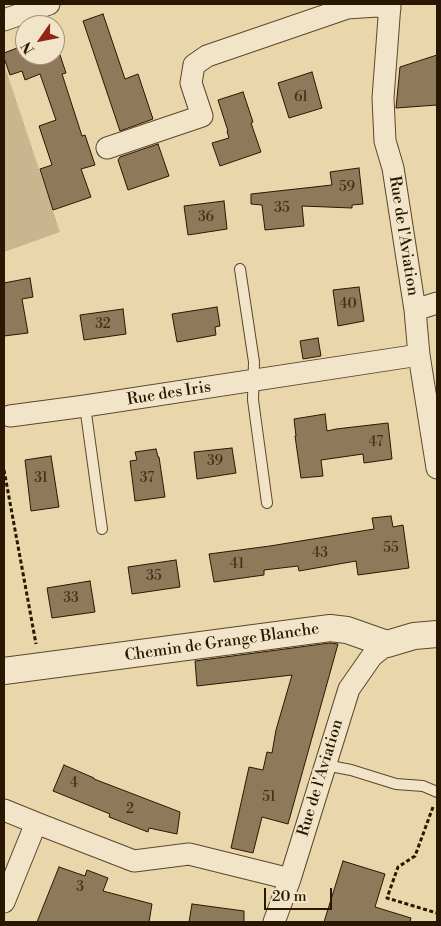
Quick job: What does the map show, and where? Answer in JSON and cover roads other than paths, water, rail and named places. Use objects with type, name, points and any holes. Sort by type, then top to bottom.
[{"type":"street","points":[[4,20],[49,4]]},
{"type":"street","points":[[107,148],[202,116],[192,83],[194,65],[207,56],[348,8],[390,6]]},
{"type":"street","name":"Rue de l'Aviation","points":[[390,6],[383,98],[385,142],[393,168],[437,468]]},
{"type":"street","points":[[415,310],[437,302]]},
{"type":"street","name":"Rue des Iris","points":[[10,416],[419,355]]},
{"type":"street","name":"Chemin de Grange Blanche","points":[[4,671],[330,628],[347,630],[387,644]]},
{"type":"street","points":[[387,644],[414,636],[437,634]]},
{"type":"street","name":"Rue de l'Aviation","points":[[274,922],[290,879],[349,689],[372,656],[387,644]]},
{"type":"street","points":[[4,810],[134,861],[189,854],[290,879]]},
{"type":"street","points":[[4,902],[36,823]]},
{"type":"lane","points":[[240,269],[254,362],[253,400],[267,503]]},
{"type":"lane","points":[[85,406],[102,529]]},
{"type":"lane","points":[[325,765],[351,770],[396,784],[423,786],[437,792]]}]
